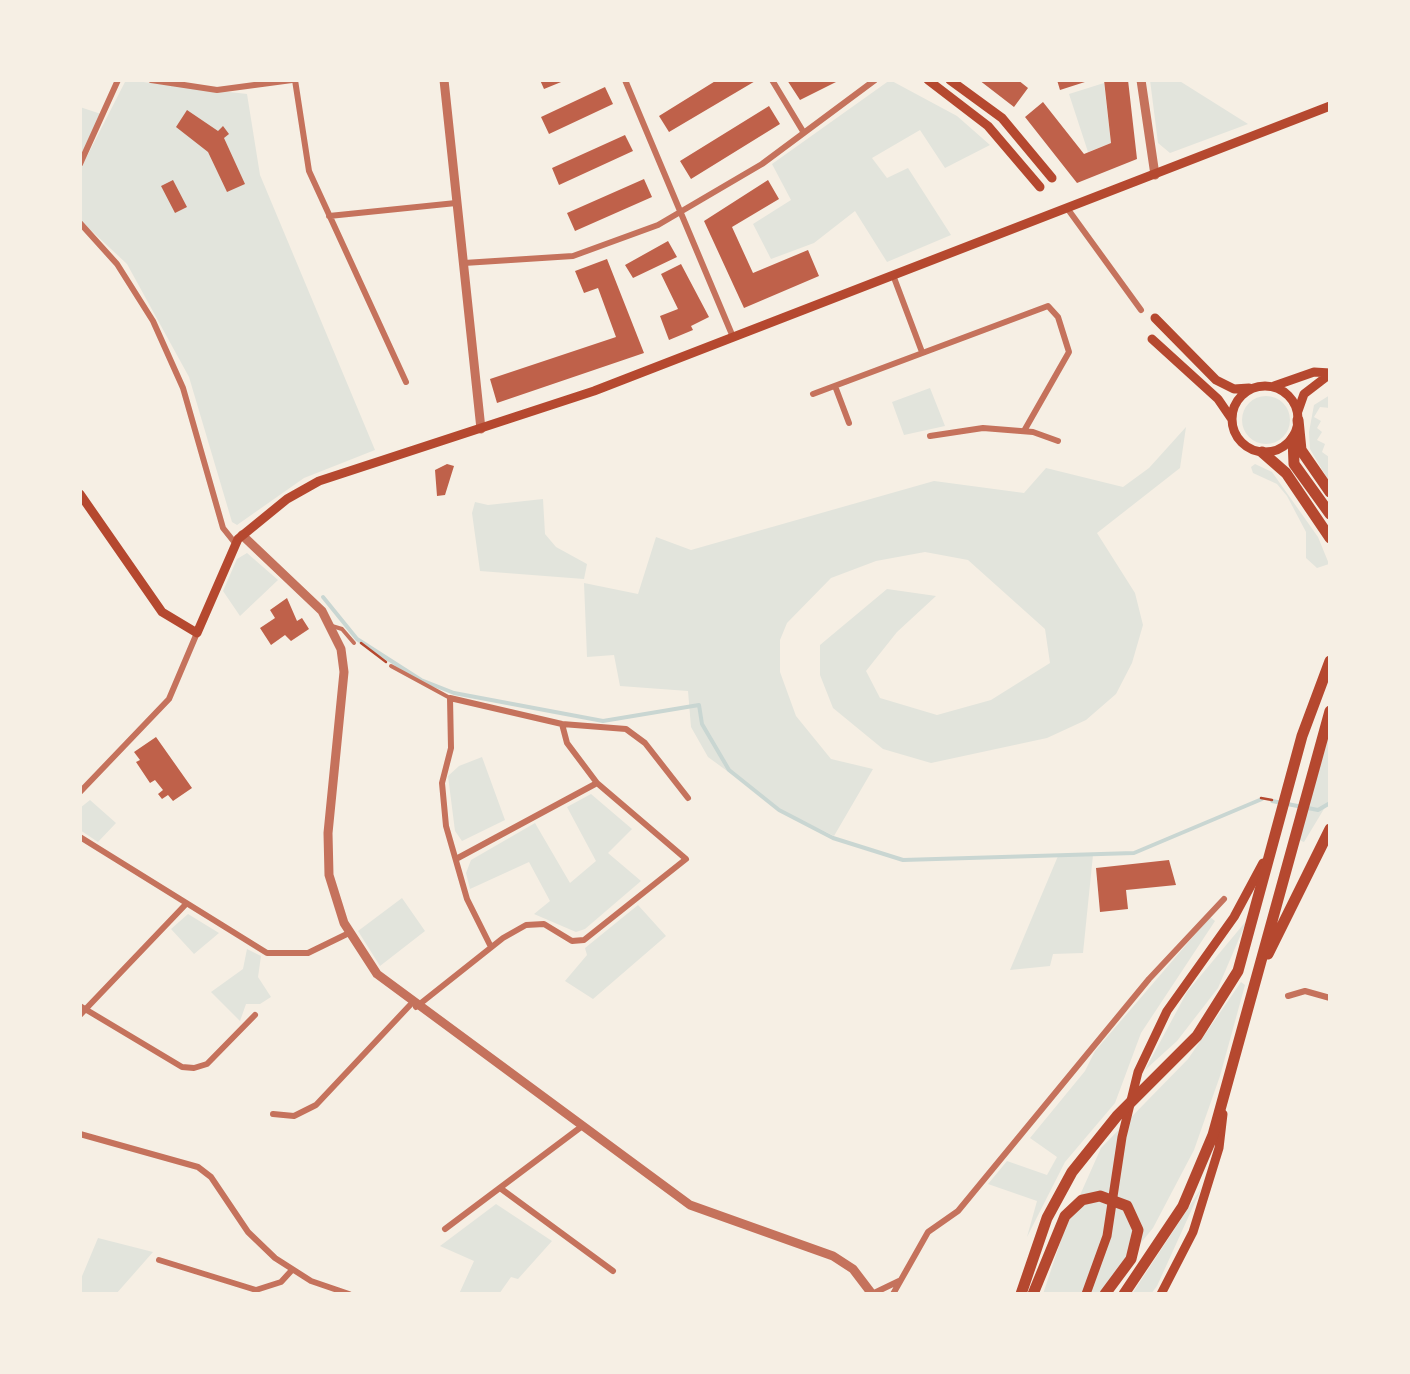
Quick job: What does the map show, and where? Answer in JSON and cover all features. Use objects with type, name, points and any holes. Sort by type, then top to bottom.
[{"type":"highway","points":[[1298,416],[1300,450],[1330,492]]},
{"type":"highway","points":[[1292,438],[1294,464],[1330,514]]},
{"type":"highway","points":[[1262,452],[1286,473],[1330,538]]},
{"type":"highway","points":[[1021,1294],[1047,1218],[1072,1172],[1117,1116],[1197,1036],[1238,971],[1302,736],[1329,661]]},
{"type":"highway","points":[[1124,1294],[1157,1248],[1189,1192],[1225,1097],[1330,711]]},
{"type":"highway","points":[[1256,981],[1330,830]]},
{"type":"highway","points":[[1033,1294],[1058,1225],[1077,1204],[1108,1196],[1132,1212],[1138,1230],[1136,1249],[1106,1294]]},
{"type":"main road","points":[[928,80],[988,126],[1040,186]]},
{"type":"main road","points":[[950,80],[1002,118],[1052,178]]},
{"type":"main road","points":[[80,494],[162,612],[197,634],[238,539],[287,498],[319,480],[480,430],[733,337],[1330,106]]},
{"type":"main road","points":[[1155,318],[1216,380],[1234,388],[1274,386],[1314,372],[1330,374]]},
{"type":"main road","points":[[1152,339],[1218,398],[1241,442],[1262,452],[1282,447],[1292,438],[1304,394],[1330,374]]},
{"type":"main road","points":[[1274,386],[1287,394],[1298,416]]},
{"type":"main road","points":[[1232,420],[1237,401],[1252,388]]},
{"type":"main road","points":[[1086,1294],[1107,1236],[1122,1137],[1138,1072],[1167,1012],[1248,894],[1276,834]]},
{"type":"main road","points":[[1160,1294],[1193,1232],[1219,1148],[1225,1097]]},
{"type":"street","points":[[80,164],[118,80]]},
{"type":"street","points":[[151,80],[218,90],[294,80],[302,149],[406,382]]},
{"type":"street","points":[[444,80],[480,430]]},
{"type":"street","points":[[625,80],[733,337]]},
{"type":"street","points":[[772,80],[804,133]]},
{"type":"street","points":[[462,263],[573,256],[681,214],[762,164],[876,80]]},
{"type":"street","points":[[1141,80],[1155,175]]},
{"type":"street","points":[[329,216],[456,203]]},
{"type":"street","points":[[1066,208],[1141,310]]},
{"type":"street","points":[[80,223],[118,264],[153,321],[184,388],[223,528],[313,601],[332,626],[344,672],[328,862],[333,894],[349,933],[377,974],[581,1127],[703,1212],[833,1256],[853,1269],[872,1294],[900,1281]]},
{"type":"street","points":[[893,276],[922,352]]},
{"type":"street","points":[[814,394],[1038,307],[1052,309],[1069,352],[1024,431]]},
{"type":"street","points":[[835,386],[849,423]]},
{"type":"street","points":[[930,436],[983,428],[1024,431],[1058,440]]},
{"type":"street","points":[[80,792],[169,698],[197,634]]},
{"type":"street","points":[[491,947],[470,908],[446,826],[442,784],[451,748],[450,698],[562,724],[626,729],[636,735],[688,798]]},
{"type":"street","points":[[274,1114],[294,1116],[316,1105],[414,1005],[520,928],[538,923],[572,941],[584,940],[686,859],[597,783],[567,743],[562,724]]},
{"type":"street","points":[[456,859],[597,783]]},
{"type":"street","points":[[80,837],[267,953],[308,953],[349,933]]},
{"type":"street","points":[[894,1294],[932,1227],[958,1211],[1150,980],[1224,899]]},
{"type":"street","points":[[186,904],[82,1010],[182,1067],[194,1068],[207,1064],[255,1015]]},
{"type":"street","points":[[1288,996],[1306,991],[1330,998]]},
{"type":"street","points":[[445,1229],[581,1127]]},
{"type":"street","points":[[80,1134],[198,1167],[248,1232],[292,1270],[349,1294]]},
{"type":"street","points":[[500,1188],[613,1272]]},
{"type":"street","points":[[160,1260],[256,1290],[281,1282],[292,1270]]},
{"type":"lane","points":[[332,626],[342,629],[354,644]]},
{"type":"lane","points":[[391,666],[450,698]]},
{"type":"path","points":[[354,644],[359,642],[391,666]]},
{"type":"shaded area","points":[[126,80],[247,94],[260,175],[375,450],[304,478],[237,525],[232,522],[189,377],[127,264],[80,220],[80,170]]},
{"type":"shaded area","points":[[890,80],[957,116],[990,145],[945,168],[920,130],[872,158],[887,178],[908,168],[951,235],[887,262],[855,211],[814,243],[771,259],[753,224],[791,200],[772,164]]},
{"type":"shaded area","points":[[1150,80],[1178,80],[1248,124],[1170,153],[1158,143]]},
{"type":"shaded area","points":[[1104,83],[1111,143],[1088,152],[1069,94]]},
{"type":"shaded area","points":[[80,107],[101,114],[80,164]]},
{"type":"shaded area","points":[[930,388],[945,426],[904,435],[892,402]]},
{"type":"shaded area","points":[[1330,395],[1330,408],[1320,407],[1314,417],[1321,421],[1317,428],[1322,432],[1317,440],[1325,444],[1322,452],[1329,457],[1330,483],[1310,449],[1309,432],[1314,405]]},
{"type":"shaded area","points":[[1266,396],[1283,403],[1290,420],[1283,437],[1266,444],[1249,437],[1242,420],[1249,403]]},
{"type":"shaded area","points":[[1186,427],[1180,468],[1097,533],[1135,593],[1143,625],[1132,663],[1116,694],[1086,720],[1047,738],[931,763],[883,749],[833,708],[820,675],[820,645],[887,589],[936,596],[897,632],[866,671],[880,698],[937,715],[991,700],[1050,663],[1045,629],[968,560],[925,552],[876,561],[831,578],[787,623],[780,640],[780,672],[796,716],[831,759],[873,769],[834,836],[779,809],[708,757],[691,727],[688,691],[620,686],[614,655],[587,657],[584,583],[638,594],[656,537],[691,550],[934,481],[1024,493],[1046,468],[1123,487],[1149,468]]},
{"type":"shaded area","points":[[1255,464],[1272,472],[1318,537],[1329,564],[1317,568],[1306,558],[1306,532],[1287,496],[1277,484],[1253,473],[1251,467]]},
{"type":"shaded area","points":[[543,499],[545,534],[556,547],[587,564],[584,579],[480,571],[472,513],[475,502],[488,505]]},
{"type":"shaded area","points":[[247,553],[278,580],[240,616],[223,591],[237,559]]},
{"type":"shaded area","points":[[1330,731],[1330,799],[1304,842],[1299,840]]},
{"type":"shaded area","points":[[482,757],[505,820],[462,841],[455,831],[448,776],[459,766]]},
{"type":"shaded area","points":[[591,794],[632,829],[608,853],[641,881],[585,929],[576,932],[534,914],[550,901],[529,862],[470,889],[466,873],[471,860],[535,823],[570,883],[596,861],[567,807]]},
{"type":"shaded area","points":[[90,800],[116,823],[98,842],[80,830],[80,808]]},
{"type":"shaded area","points":[[1093,855],[1083,953],[1053,954],[1050,966],[1010,970],[1058,856]]},
{"type":"shaded area","points":[[402,898],[425,931],[380,966],[358,931]]},
{"type":"shaded area","points":[[638,905],[666,936],[593,999],[565,981],[587,955],[585,948]]},
{"type":"shaded area","points":[[188,914],[219,933],[194,954],[171,929]]},
{"type":"shaded area","points":[[1210,917],[1215,921],[1141,1033],[1115,1103],[1065,1162],[1027,1237],[1037,1201],[988,1184],[1007,1161],[1047,1175],[1057,1157],[1030,1138],[1085,1071],[1095,1051]]},
{"type":"shaded area","points":[[1247,920],[1218,988],[1177,1041],[1145,1070],[1187,992]]},
{"type":"shaded area","points":[[247,949],[261,956],[258,977],[271,997],[260,1004],[246,1004],[240,1021],[211,992],[243,969]]},
{"type":"shaded area","points":[[1241,982],[1245,985],[1220,1076],[1194,1150],[1153,1228],[1099,1294],[1043,1294],[1064,1231],[1101,1148],[1188,1059]]},
{"type":"shaded area","points":[[1202,1187],[1157,1286],[1151,1294],[1132,1294]]},
{"type":"shaded area","points":[[496,1204],[552,1241],[518,1279],[511,1277],[499,1294],[459,1294],[474,1261],[440,1246]]},
{"type":"shaded area","points":[[98,1238],[153,1252],[116,1294],[80,1294],[80,1281]]},
{"type":"building","points":[[540,80],[566,80],[544,89]]},
{"type":"building","points":[[717,80],[757,80],[669,132],[659,116]]},
{"type":"building","points":[[787,80],[840,80],[800,100]]},
{"type":"building","points":[[979,80],[1018,80],[1028,88],[1014,107]]},
{"type":"building","points":[[1057,80],[1088,80],[1088,81],[1060,90]]},
{"type":"building","points":[[1104,80],[1128,80],[1137,159],[1077,183],[1025,117],[1043,102],[1084,154],[1111,143]]},
{"type":"building","points":[[605,87],[613,104],[549,134],[541,117]]},
{"type":"building","points":[[769,106],[780,124],[691,179],[680,161]]},
{"type":"building","points":[[187,110],[218,131],[223,126],[229,134],[224,138],[245,184],[227,192],[208,152],[176,127]]},
{"type":"building","points":[[625,135],[633,151],[559,185],[552,168]]},
{"type":"building","points":[[644,179],[652,197],[575,231],[567,213]]},
{"type":"building","points":[[173,180],[187,207],[175,213],[161,186]]},
{"type":"building","points":[[768,180],[779,199],[732,227],[753,273],[808,250],[819,276],[744,308],[704,221]]},
{"type":"building","points":[[668,241],[677,257],[633,278],[625,265]]},
{"type":"building","points":[[607,259],[644,353],[497,403],[490,379],[616,337],[598,288],[584,293],[575,271]]},
{"type":"building","points":[[681,264],[709,317],[691,326],[693,330],[669,340],[660,316],[678,309],[661,274]]},
{"type":"building","points":[[447,464],[454,466],[445,495],[437,496],[435,470]]},
{"type":"building","points":[[287,598],[297,621],[302,618],[309,629],[291,641],[285,635],[271,645],[260,628],[275,618],[270,610]]},
{"type":"building","points":[[156,737],[192,788],[173,801],[168,795],[162,799],[158,794],[163,790],[155,780],[150,783],[136,762],[140,760],[134,752]]},
{"type":"building","points":[[1169,860],[1176,885],[1126,890],[1128,909],[1100,912],[1096,868]]},
{"type":"waterway","points":[[323,597],[357,639],[421,680],[454,693],[603,721],[699,705],[702,724],[729,770],[779,810],[833,838],[903,860],[1134,853],[1262,799]]},
{"type":"waterway","points":[[1272,801],[1318,810],[1330,803]]}]
